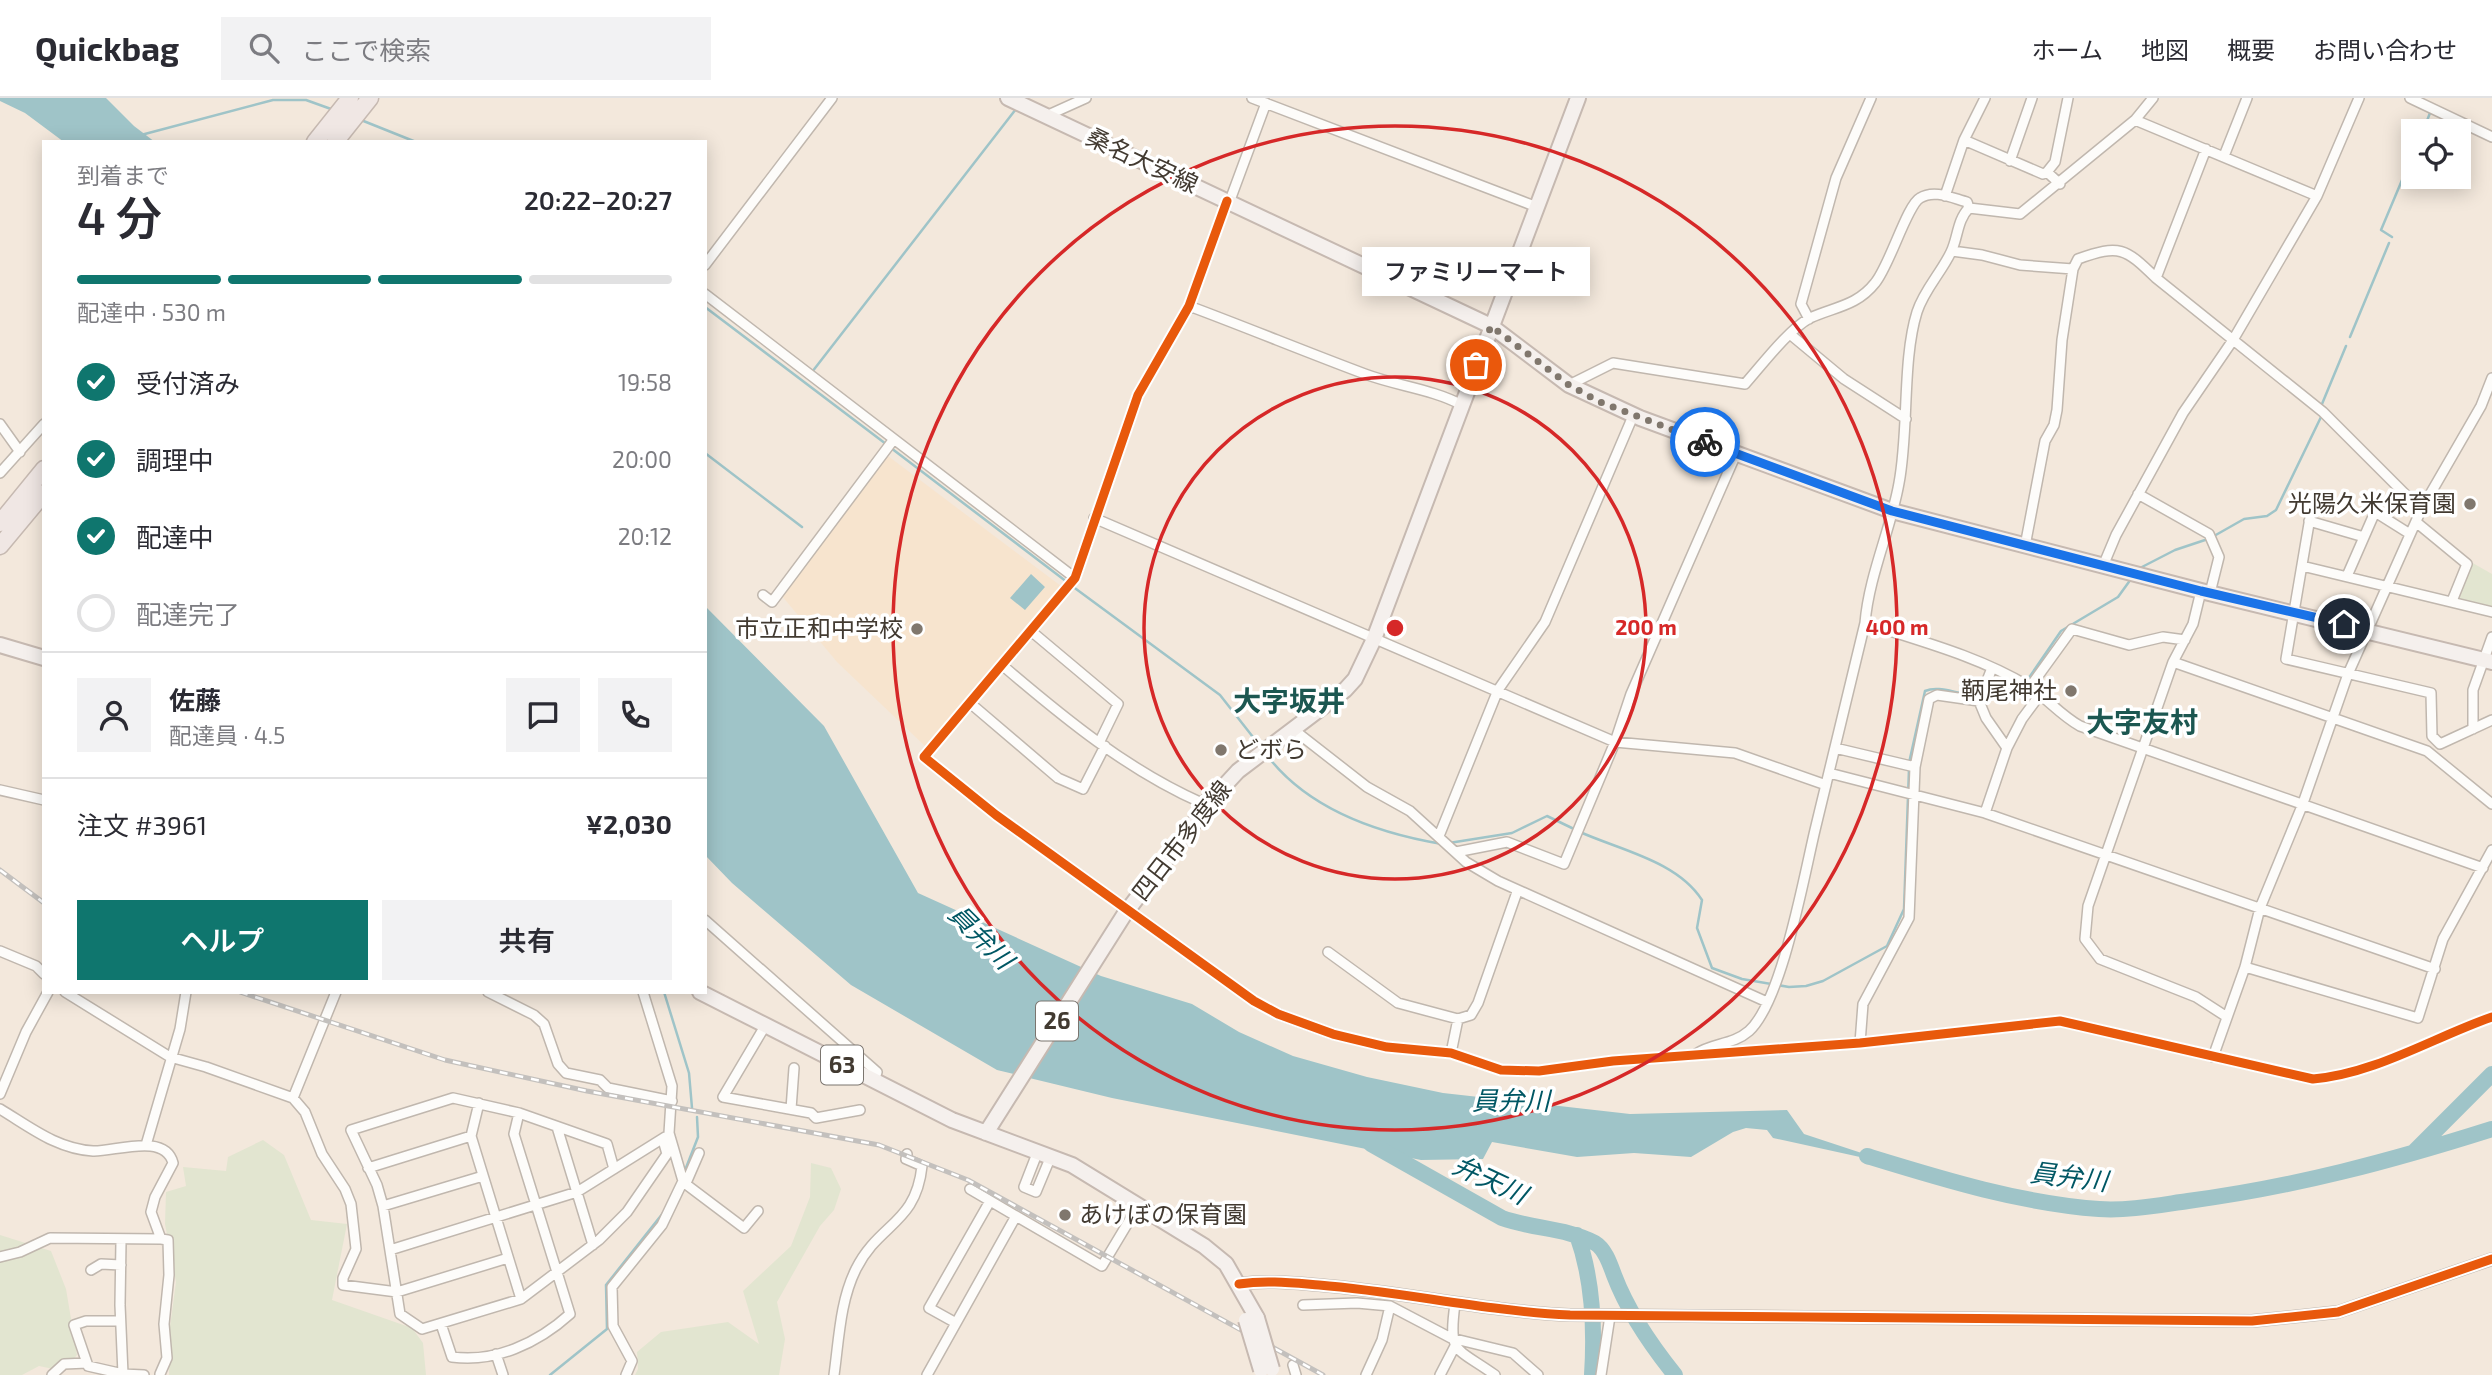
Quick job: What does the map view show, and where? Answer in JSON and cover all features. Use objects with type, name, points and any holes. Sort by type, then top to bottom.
[{"type":"highway","points":[[317,140],[350,98]]},
{"type":"highway","points":[[337,140],[370,98]]},
{"type":"highway","points":[[0,546],[10,518],[42,472]]},
{"type":"highway","points":[[10,518],[42,494]]},
{"type":"main road","name":"四日市多度線","points":[[988,1130],[1127,912],[1213,798],[1238,771],[1294,730],[1355,679],[1374,639],[1577,98]]},
{"type":"main road","name":"桑名大安線","points":[[1016,102],[1491,326],[1569,385],[1633,416],[1892,511],[2206,592],[2369,629],[2488,660]]},
{"type":"main road","points":[[0,645],[42,657]]},
{"type":"main road","name":"63","points":[[704,994],[874,1081],[988,1130]]},
{"type":"main road","points":[[988,1130],[1072,1165],[1204,1246],[1226,1264],[1239,1284],[1268,1372]]},
{"type":"street","points":[[1046,116],[1086,98]]},
{"type":"street","points":[[1252,98],[1537,207]]},
{"type":"street","points":[[1809,319],[1801,304],[1836,178],[1871,98]]},
{"type":"street","points":[[1945,196],[1964,140],[1985,98]]},
{"type":"street","points":[[2010,161],[2032,98]]},
{"type":"street","points":[[1964,140],[2043,174],[2048,172],[2055,162],[2068,98]]},
{"type":"street","points":[[1969,208],[2020,214],[2060,184],[2085,159],[2136,121],[2153,98]]},
{"type":"street","points":[[2224,156],[2247,98]]},
{"type":"street","points":[[2104,566],[2116,535],[2183,413],[2234,340],[2317,196],[2360,98]]},
{"type":"street","points":[[2410,98],[2492,137]]},
{"type":"street","points":[[707,262],[826,100]]},
{"type":"street","points":[[1266,103],[1189,306],[1143,383],[1072,582],[924,757],[996,815],[1127,912],[1278,1014],[1333,1034],[1368,1043],[1451,1053],[1501,1070],[1522,1071],[1860,1044],[2060,1021],[2213,1057],[2258,1064],[2295,1076],[2332,1077],[2492,1017]]},
{"type":"street","points":[[2136,121],[2317,196]]},
{"type":"street","points":[[2156,278],[2206,149]]},
{"type":"street","points":[[2048,172],[2060,184]]},
{"type":"street","points":[[1569,385],[1613,363],[1745,384],[1809,319],[1838,310],[1864,295],[1881,274],[1915,201],[1926,195],[1945,196],[1967,202],[1969,208]]},
{"type":"street","points":[[1691,1057],[1736,1040],[1749,1030],[1767,1002],[1774,985],[1829,773],[1865,623],[1867,603],[1889,533],[1900,477],[1914,323],[1931,282],[1952,251],[1964,213],[1969,208]]},
{"type":"street","points":[[2025,546],[2045,441],[2054,425],[2057,410],[2062,340],[2073,269],[2078,259],[2113,248],[2134,256],[2156,278],[2323,412],[2421,510]]},
{"type":"street","points":[[1952,251],[1982,255],[2020,265],[2073,269]]},
{"type":"street","points":[[707,296],[815,377],[891,444],[1072,582]]},
{"type":"street","points":[[1189,306],[1364,374],[1409,389],[1444,395],[1462,405]]},
{"type":"street","points":[[1791,335],[1844,379],[1906,419]]},
{"type":"street","points":[[2213,1057],[2245,967],[2260,908],[2302,806],[2348,674],[2421,510],[2481,406],[2492,378]]},
{"type":"street","points":[[1441,838],[1498,690],[1545,622],[1633,416]]},
{"type":"street","points":[[0,424],[20,452]]},
{"type":"street","points":[[0,473],[42,426]]},
{"type":"street","points":[[763,595],[772,602],[891,444]]},
{"type":"street","points":[[1454,850],[1507,842],[1564,864],[1615,742],[1631,694],[1737,454]]},
{"type":"street","points":[[2138,494],[2212,538],[2219,557],[2193,624],[2173,662],[2084,922],[2085,939],[2093,953],[2108,964],[2196,997],[2227,1017]]},
{"type":"street","points":[[2313,500],[2286,659],[2431,693],[2432,736],[2440,744],[2492,720]]},
{"type":"street","points":[[2347,576],[2375,512],[2410,534]]},
{"type":"street","points":[[1094,518],[1615,742],[1735,753],[1826,785]]},
{"type":"street","points":[[2309,521],[2364,537]]},
{"type":"street","points":[[2416,522],[2467,564],[2452,601]]},
{"type":"street","points":[[2302,566],[2492,611]]},
{"type":"street","points":[[1865,623],[1992,668],[2025,685],[2080,726],[2483,868]]},
{"type":"street","points":[[2025,685],[2071,629],[2122,644],[2163,638],[2185,640]]},
{"type":"street","points":[[970,703],[1058,778],[1083,789],[1118,704],[1031,631]]},
{"type":"street","points":[[2473,729],[2473,690],[2488,660],[2492,637]]},
{"type":"street","points":[[2173,662],[2427,751],[2492,804]]},
{"type":"street","points":[[1002,665],[1065,718],[1174,791],[1202,803],[1207,796],[1213,798]]},
{"type":"street","points":[[1992,668],[1980,696],[1986,718],[2007,748]]},
{"type":"street","points":[[1860,1044],[1863,1004],[1909,918],[1910,766],[1929,699],[1937,695],[1980,696]]},
{"type":"street","points":[[1985,813],[2007,748],[2039,696]]},
{"type":"street","points":[[1294,730],[1328,759],[1410,811],[1454,850],[1517,892],[1767,1002]]},
{"type":"street","points":[[1835,748],[1910,766]]},
{"type":"street","points":[[1829,773],[1985,813],[2435,968]]},
{"type":"street","points":[[0,789],[42,800]]},
{"type":"street","points":[[2245,967],[2418,1018],[2443,939],[2492,850]]},
{"type":"street","points":[[1328,952],[1398,1003],[1458,1019],[1471,1015],[1478,1003],[1517,892]]},
{"type":"street","points":[[707,921],[877,1072],[874,1081]]},
{"type":"street","points":[[0,951],[36,966],[42,972]]},
{"type":"street","points":[[0,1094],[26,1032],[47,994]]},
{"type":"street","points":[[68,994],[170,1058],[206,1067],[293,1098],[305,1112],[322,1154],[345,1189],[351,1204],[356,1249],[342,1283],[346,1287],[397,1292],[508,1258]]},
{"type":"street","points":[[146,1145],[182,1021],[186,994]]},
{"type":"street","points":[[293,1098],[336,994]]},
{"type":"street","points":[[492,994],[534,1015],[544,1024],[558,1064],[566,1073],[600,1080],[608,1088],[672,1101]]},
{"type":"street","points":[[614,1169],[607,1144],[519,1113],[453,1098],[351,1130],[383,1206],[400,1314],[422,1329],[521,1299],[593,1245],[627,1212],[667,1154],[666,1136],[672,1101],[669,1073],[644,994]]},
{"type":"street","points":[[1451,1053],[1458,1019]]},
{"type":"street","points":[[765,1026],[723,1097],[811,1113],[816,1118],[860,1110]]},
{"type":"street","points":[[790,1109],[794,1068]]},
{"type":"street","points":[[478,1103],[471,1136],[521,1299]]},
{"type":"street","points":[[0,1109],[63,1146],[96,1151],[146,1145],[167,1154],[173,1163],[155,1197],[151,1212],[161,1239]]},
{"type":"street","points":[[442,1324],[452,1357],[476,1360],[533,1342],[570,1314],[514,1134],[519,1113]]},
{"type":"street","points":[[557,1127],[593,1245]]},
{"type":"street","points":[[368,1168],[471,1136]]},
{"type":"street","points":[[390,1250],[577,1192],[666,1136]]},
{"type":"street","points":[[666,1136],[683,1180],[744,1228],[758,1211]]},
{"type":"street","points":[[626,1375],[632,1361],[613,1326],[612,1287],[662,1224],[699,1153]]},
{"type":"street","points":[[834,1375],[847,1288],[875,1242],[913,1204],[920,1190],[922,1166],[906,1159],[907,1154]]},
{"type":"street","points":[[383,1206],[483,1176]]},
{"type":"street","points":[[970,1189],[1102,1266],[1138,1206]]},
{"type":"street","points":[[956,1323],[929,1308],[990,1201]]},
{"type":"street","points":[[927,1375],[1016,1216]]},
{"type":"street","points":[[0,1257],[20,1252],[50,1238],[168,1240],[169,1275],[164,1324],[167,1358],[160,1375]]},
{"type":"street","points":[[121,1241],[120,1321],[123,1374]]},
{"type":"street","points":[[1239,1284],[1264,1282],[1355,1288],[1455,1304],[1570,1315],[1661,1318],[2239,1321],[2294,1318],[2338,1311],[2492,1259]]},
{"type":"street","points":[[91,1270],[101,1264],[121,1265]]},
{"type":"street","points":[[1303,1305],[1357,1303],[1391,1306],[1453,1342],[1495,1375]]},
{"type":"street","points":[[1440,1375],[1453,1342],[1455,1304]]},
{"type":"street","points":[[1366,1375],[1382,1340],[1391,1306]]},
{"type":"street","points":[[1601,1375],[1610,1316]]},
{"type":"street","points":[[120,1321],[86,1321],[74,1325],[87,1363],[92,1368],[144,1375]]},
{"type":"street","points":[[1453,1342],[1513,1353],[1538,1375]]},
{"type":"street","points":[[496,1354],[503,1375]]},
{"type":"street","points":[[52,1375],[64,1364],[87,1363]]},
{"type":"shaded area","name":"市立正和中学校","points":[[888,456],[1061,586],[926,747],[837,662],[782,596]]},
{"type":"green space","points":[[2471,562],[2492,574],[2492,609],[2455,599]]},
{"type":"green space","points":[[263,1140],[284,1155],[311,1220],[347,1224],[332,1300],[412,1328],[423,1343],[426,1375],[169,1375],[169,1334],[176,1282],[165,1224],[166,1192],[186,1186],[183,1167],[226,1171],[228,1157]]},
{"type":"green space","points":[[811,1163],[831,1168],[841,1189],[834,1210],[820,1226],[777,1302],[785,1339],[779,1375],[635,1375],[638,1369],[637,1352],[661,1332],[728,1322],[759,1344],[743,1291],[791,1246],[810,1197]]},
{"type":"green space","points":[[0,1235],[51,1251],[66,1289],[77,1355],[63,1371],[39,1366],[22,1375],[0,1375]]},
{"type":"water","points":[[0,98],[106,98],[152,140],[61,140],[25,113],[0,101]]},
{"type":"water","points":[[1031,574],[1045,587],[1025,610],[1010,598]]},
{"type":"water","points":[[707,608],[824,726],[918,893],[1101,976],[1192,1004],[1239,1032],[1293,1056],[1367,1077],[1443,1093],[1630,1114],[1787,1110],[1804,1134],[1901,1166],[1773,1138],[1767,1130],[1746,1128],[1733,1132],[1691,1157],[1634,1153],[1577,1157],[1492,1142],[1483,1159],[1421,1160],[1112,1098],[997,1070],[851,985],[732,883],[707,857]]},
{"type":"waterway","points":[[141,135],[273,100],[306,100],[331,109]]},
{"type":"waterway","points":[[812,372],[1016,109]]},
{"type":"waterway","points":[[2428,119],[2430,113]]},
{"type":"waterway","points":[[361,120],[411,140]]},
{"type":"waterway","points":[[2392,237],[2381,230],[2401,182]]},
{"type":"waterway","points":[[2350,337],[2389,243]]},
{"type":"waterway","points":[[707,309],[886,444]]},
{"type":"waterway","points":[[2322,404],[2346,346]]},
{"type":"waterway","points":[[2214,536],[2244,519],[2267,516],[2276,510],[2321,417]]},
{"type":"waterway","points":[[891,448],[1067,582]]},
{"type":"waterway","points":[[707,455],[802,527]]},
{"type":"waterway","points":[[2140,568],[2175,550],[2208,539]]},
{"type":"waterway","points":[[2026,682],[2061,631],[2118,597],[2131,579]]},
{"type":"waterway","points":[[1072,586],[1220,695],[1260,746]]},
{"type":"waterway","points":[[1986,693],[2020,685]]},
{"type":"waterway","points":[[1909,763],[1925,691],[1938,689],[1979,694]]},
{"type":"waterway","points":[[1266,754],[1302,790],[1345,816],[1393,833],[1442,844]]},
{"type":"waterway","points":[[1580,832],[1647,858],[1678,875],[1691,887],[1702,900],[1697,928],[1712,968],[1742,979],[1789,987],[1806,986],[1823,981],[1887,946],[1904,909],[1909,769]]},
{"type":"waterway","points":[[1449,843],[1512,833],[1547,816],[1574,829]]},
{"type":"waterway","points":[[665,994],[689,1073],[692,1108]]},
{"type":"waterway","points":[[2415,1151],[2492,1074]]},
{"type":"waterway","points":[[684,1173],[698,1137],[697,1117]]},
{"type":"waterway","name":"員弁川","points":[[1867,1156],[2010,1196],[2069,1206],[2121,1209],[2227,1195],[2304,1181],[2417,1152],[2492,1129]]},
{"type":"waterway","name":"弁天川","points":[[1371,1144],[1502,1218],[1573,1234],[1599,1246],[1607,1257],[1633,1315],[1675,1375]]},
{"type":"waterway","points":[[550,1375],[607,1329],[606,1285],[663,1213]]},
{"type":"waterway","points":[[1577,1235],[1587,1269],[1592,1304],[1592,1375]]},
{"type":"railway","points":[[0,870],[42,902]]},
{"type":"railway","points":[[246,994],[445,1060],[587,1091],[879,1145],[968,1180],[1323,1375]]},
{"type":"cycle path","points":[[1227,201],[1189,306],[1138,395],[1075,578],[924,757],[996,815],[1254,1001],[1278,1014],[1333,1034],[1387,1047],[1451,1053],[1501,1070],[1539,1071],[1613,1061],[1860,1043],[2060,1021],[2313,1079],[2359,1070],[2492,1017]]},
{"type":"cycle path","points":[[1239,1284],[1269,1282],[1319,1285],[1507,1310],[1570,1315],[2252,1321],[2338,1312],[2492,1259]]},
{"type":"way so far","points":[[1476,365],[1491,326],[1569,385],[1600,402],[1705,442]]},
{"type":"place","name":"ファミリーマート","points":[[1476,365]]},
{"type":"place","name":"光陽久米保育園","points":[[2470,504]]},
{"type":"place","name":"市立正和中学校","points":[[917,629]]},
{"type":"place","name":"鞆尾神社","points":[[2071,691]]},
{"type":"place","name":"どボら","points":[[1221,750]]},
{"type":"place","name":"あけぼの保育園","points":[[1065,1215]]},
{"type":"district","name":"大字坂井","points":[[1289,701]]},
{"type":"district","name":"大字友村","points":[[2142,722]]},
{"type":"route","points":[[1705,442],[1892,511],[2201,591],[2344,624]]}]
